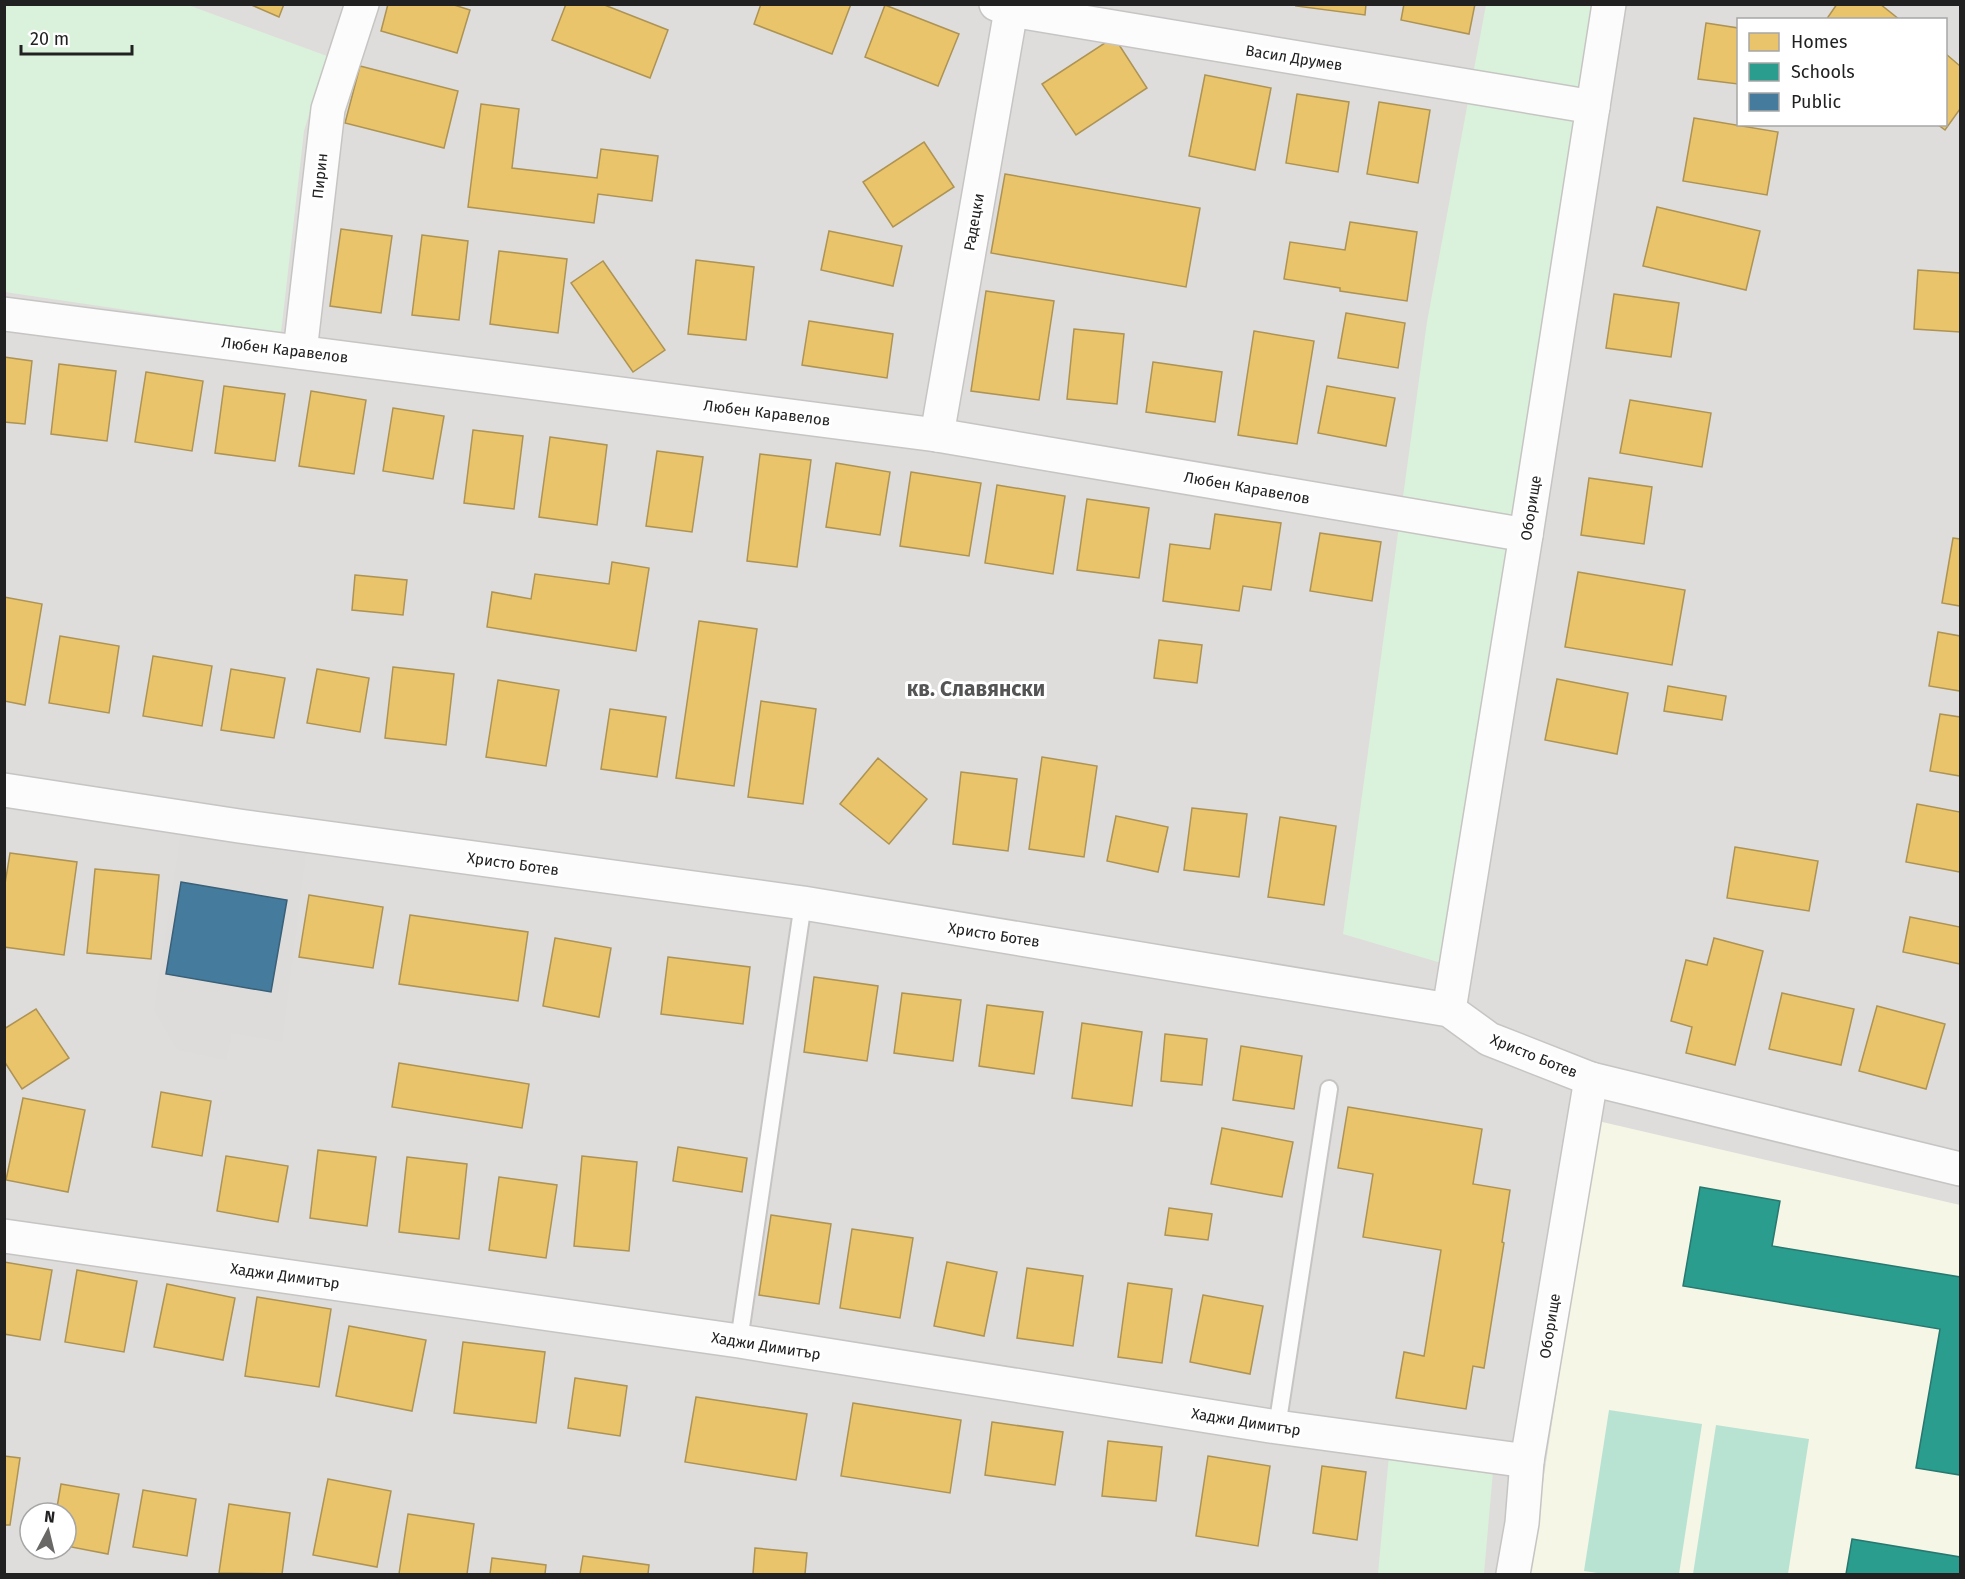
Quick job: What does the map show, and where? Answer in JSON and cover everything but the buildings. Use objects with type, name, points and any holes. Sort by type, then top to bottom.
[{"type":"street","name":"Пирин","points":[[300,352],[328,109],[362,4]]},
{"type":"street","name":"Оборище","points":[[1449,1010],[1609,4]]},
{"type":"street","name":"Васил Друмев","points":[[1004,7],[1593,107]]},
{"type":"street","name":"Радецки","points":[[937,435],[1004,7]]},
{"type":"street","name":"Любен Каравелов","points":[[4,314],[937,435],[1526,536]]},
{"type":"street","name":"Христо Ботев","points":[[4,790],[239,826],[802,903],[1449,1010],[1489,1039],[1591,1079],[1960,1169]]},
{"type":"street","name":"Оборище","points":[[1513,1575],[1527,1461],[1591,1079]]},
{"type":"street","name":"Хаджи Димитър","points":[[4,1236],[740,1341],[1277,1427],[1527,1461]]},
{"type":"lane","points":[[740,1341],[802,903]]},
{"type":"lane","points":[[1277,1427],[1329,1089]]},
{"type":"shaded area","points":[[5,5],[1960,5],[1960,1574],[5,1574]]},
{"type":"shaded area","points":[[181,832],[307,846],[282,1042],[232,1033],[226,1060],[177,1050],[154,1010]]},
{"type":"shaded area","points":[[1598,1121],[1960,1205],[1960,1574],[1529,1574]]},
{"type":"green space","points":[[5,5],[188,5],[327,56],[304,131],[281,333],[5,292]]},
{"type":"green space","points":[[1486,5],[1617,5],[1455,967],[1343,934],[1427,322]]},
{"type":"green space","points":[[1609,1410],[1702,1424],[1679,1574],[1604,1574],[1584,1571]]},
{"type":"green space","points":[[1716,1425],[1809,1439],[1788,1574],[1693,1574]]},
{"type":"green space","points":[[1389,1455],[1493,1471],[1484,1574],[1378,1574]]},
{"type":"district","name":"кв. Славянски","points":[[976,689]]}]
